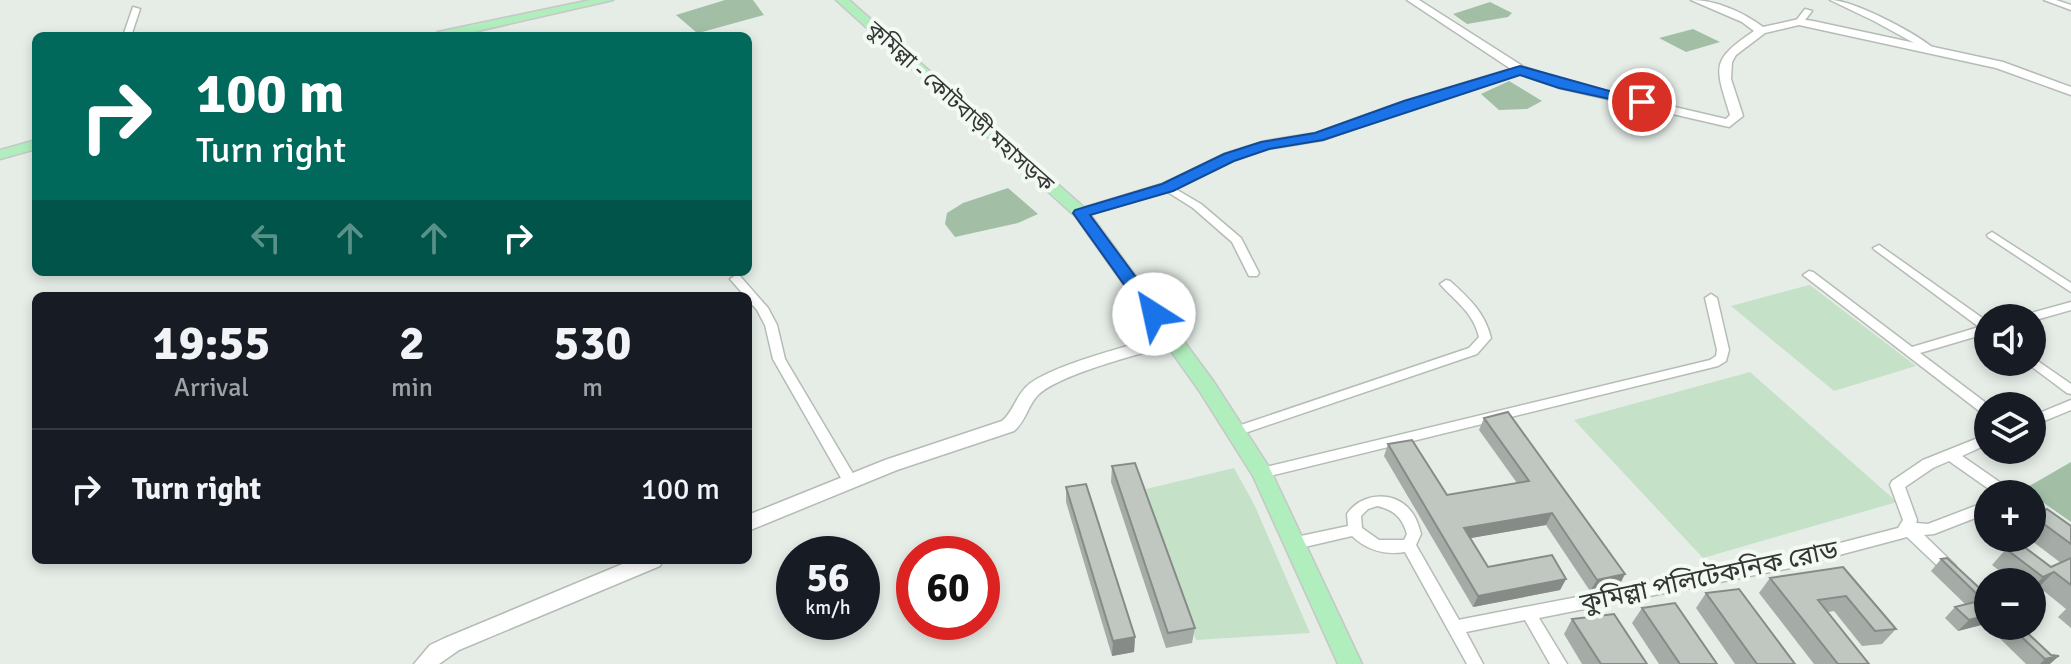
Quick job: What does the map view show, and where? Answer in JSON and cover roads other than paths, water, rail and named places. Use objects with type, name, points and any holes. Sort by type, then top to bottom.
[{"type":"main road","points":[[457,32],[607,0]]},
{"type":"main road","name":"কুমিল্লা - কোটবাড়ী মহাসড়ক","points":[[842,0],[1081,213],[1237,431],[1262,473],[1296,543],[1350,664]]},
{"type":"main road","points":[[0,155],[32,145]]},
{"type":"street","points":[[1412,0],[1520,70],[1564,85],[1729,123],[1737,116],[1724,82],[1726,63],[1741,44],[1761,31],[1799,22],[1928,47],[2018,70],[2067,87]]},
{"type":"street","points":[[1696,0],[1746,20],[1761,31]]},
{"type":"street","points":[[1834,0],[1928,47]]},
{"type":"street","points":[[2048,0],[2071,8]]},
{"type":"street","points":[[128,32],[136,9]]},
{"type":"street","points":[[1799,22],[1808,11]]},
{"type":"street","points":[[1081,213],[1167,187],[1229,157],[1266,145],[1318,137],[1409,104],[1520,70]]},
{"type":"street","points":[[1167,187],[1197,206],[1237,240],[1253,273]]},
{"type":"street","points":[[1992,235],[2071,288]]},
{"type":"street","points":[[1879,248],[1974,319]]},
{"type":"street","points":[[1809,275],[1974,400]]},
{"type":"street","points":[[736,279],[748,292]]},
{"type":"street","points":[[1237,431],[1473,351],[1485,338],[1482,320],[1471,305],[1446,284]]},
{"type":"street","points":[[752,297],[771,325],[779,359],[850,481]]},
{"type":"street","points":[[1262,473],[1714,363],[1722,358],[1723,350],[1711,298]]},
{"type":"street","points":[[2046,313],[2071,306]]},
{"type":"street","points":[[1911,351],[1974,333]]},
{"type":"street","points":[[752,521],[850,481],[1008,426],[1017,418],[1023,401],[1037,387],[1111,358],[1172,339]]},
{"type":"street","points":[[2046,371],[2071,390]]},
{"type":"street","points":[[2046,415],[2071,405]]},
{"type":"street","points":[[1957,576],[1906,527],[1910,520],[1897,485],[1917,470],[1974,445]]},
{"type":"street","points":[[1951,455],[1986,480]]},
{"type":"street","points":[[1377,501],[1396,505],[1410,516],[1414,534],[1409,545],[1391,549],[1375,546],[1355,530],[1354,514],[1363,505],[1377,501]]},
{"type":"street","name":"কুমিল্লা পলিটেকনিক রোড","points":[[1455,627],[1529,614],[1603,606],[1726,582],[1903,532],[1906,527],[1929,530],[1974,512]]},
{"type":"street","points":[[1296,543],[1355,530]]},
{"type":"street","points":[[1409,545],[1475,664]]},
{"type":"street","points":[[425,664],[437,652],[452,644],[643,564]]},
{"type":"street","points":[[1529,614],[1559,664]]}]
